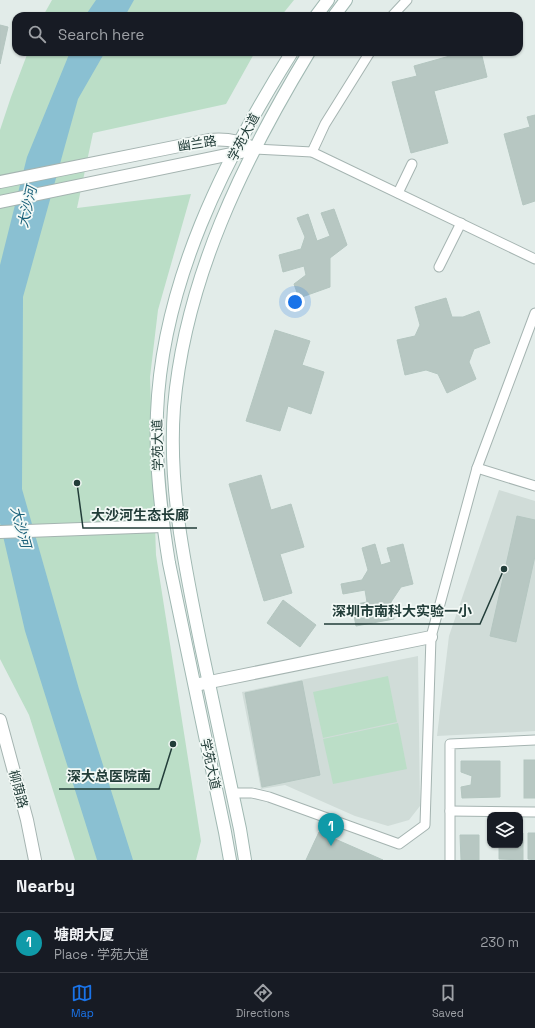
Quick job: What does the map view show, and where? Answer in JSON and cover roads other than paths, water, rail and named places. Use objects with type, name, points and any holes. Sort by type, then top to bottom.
[{"type":"main road","points":[[319,12],[328,0]]},
{"type":"main road","points":[[337,12],[346,0]]},
{"type":"main road","name":"学苑大道","points":[[230,860],[169,563],[158,487],[156,448],[157,412],[165,345],[173,310],[206,212],[234,153],[267,92],[290,56]]},
{"type":"main road","name":"学苑大道","points":[[245,860],[184,562],[178,524],[175,486],[174,409],[180,363],[198,285],[224,216],[255,149],[307,56]]},
{"type":"main road","name":"幽兰路","points":[[0,182],[209,140],[220,139],[240,142],[255,149]]},
{"type":"main road","name":"幽兰路","points":[[0,202],[255,149]]},
{"type":"main road","points":[[0,532],[163,526]]},
{"type":"main road","points":[[195,685],[432,637]]},
{"type":"main road","name":"柳荫路","points":[[0,720],[27,820],[35,860]]},
{"type":"lane","points":[[396,12],[407,0]]},
{"type":"lane","points":[[312,152],[325,124],[368,56]]},
{"type":"lane","points":[[255,149],[312,152],[535,260]]},
{"type":"lane","points":[[398,193],[412,164]]},
{"type":"lane","points":[[439,267],[461,223]]},
{"type":"lane","points":[[232,793],[252,793],[269,797],[399,844],[425,825],[432,637],[477,468],[535,313]]},
{"type":"lane","points":[[477,468],[535,486]]},
{"type":"lane","points":[[450,860],[450,744],[535,740]]},
{"type":"lane","points":[[450,811],[535,812]]},
{"type":"water","points":[[96,0],[134,0],[127,12],[88,12]]},
{"type":"water","name":"大沙河","points":[[68,56],[103,56],[78,99],[23,297],[22,489],[79,689],[133,860],[97,860],[25,631],[0,523],[0,265],[27,157]]},
{"type":"place","name":"大沙河生态长廊","points":[[77,483]]},
{"type":"place","name":"深圳市南科大实验一小","points":[[504,569]]},
{"type":"place","name":"深大总医院南","points":[[173,744]]},
{"type":"place","name":"塘朗大厦","points":[[331,846]]}]
